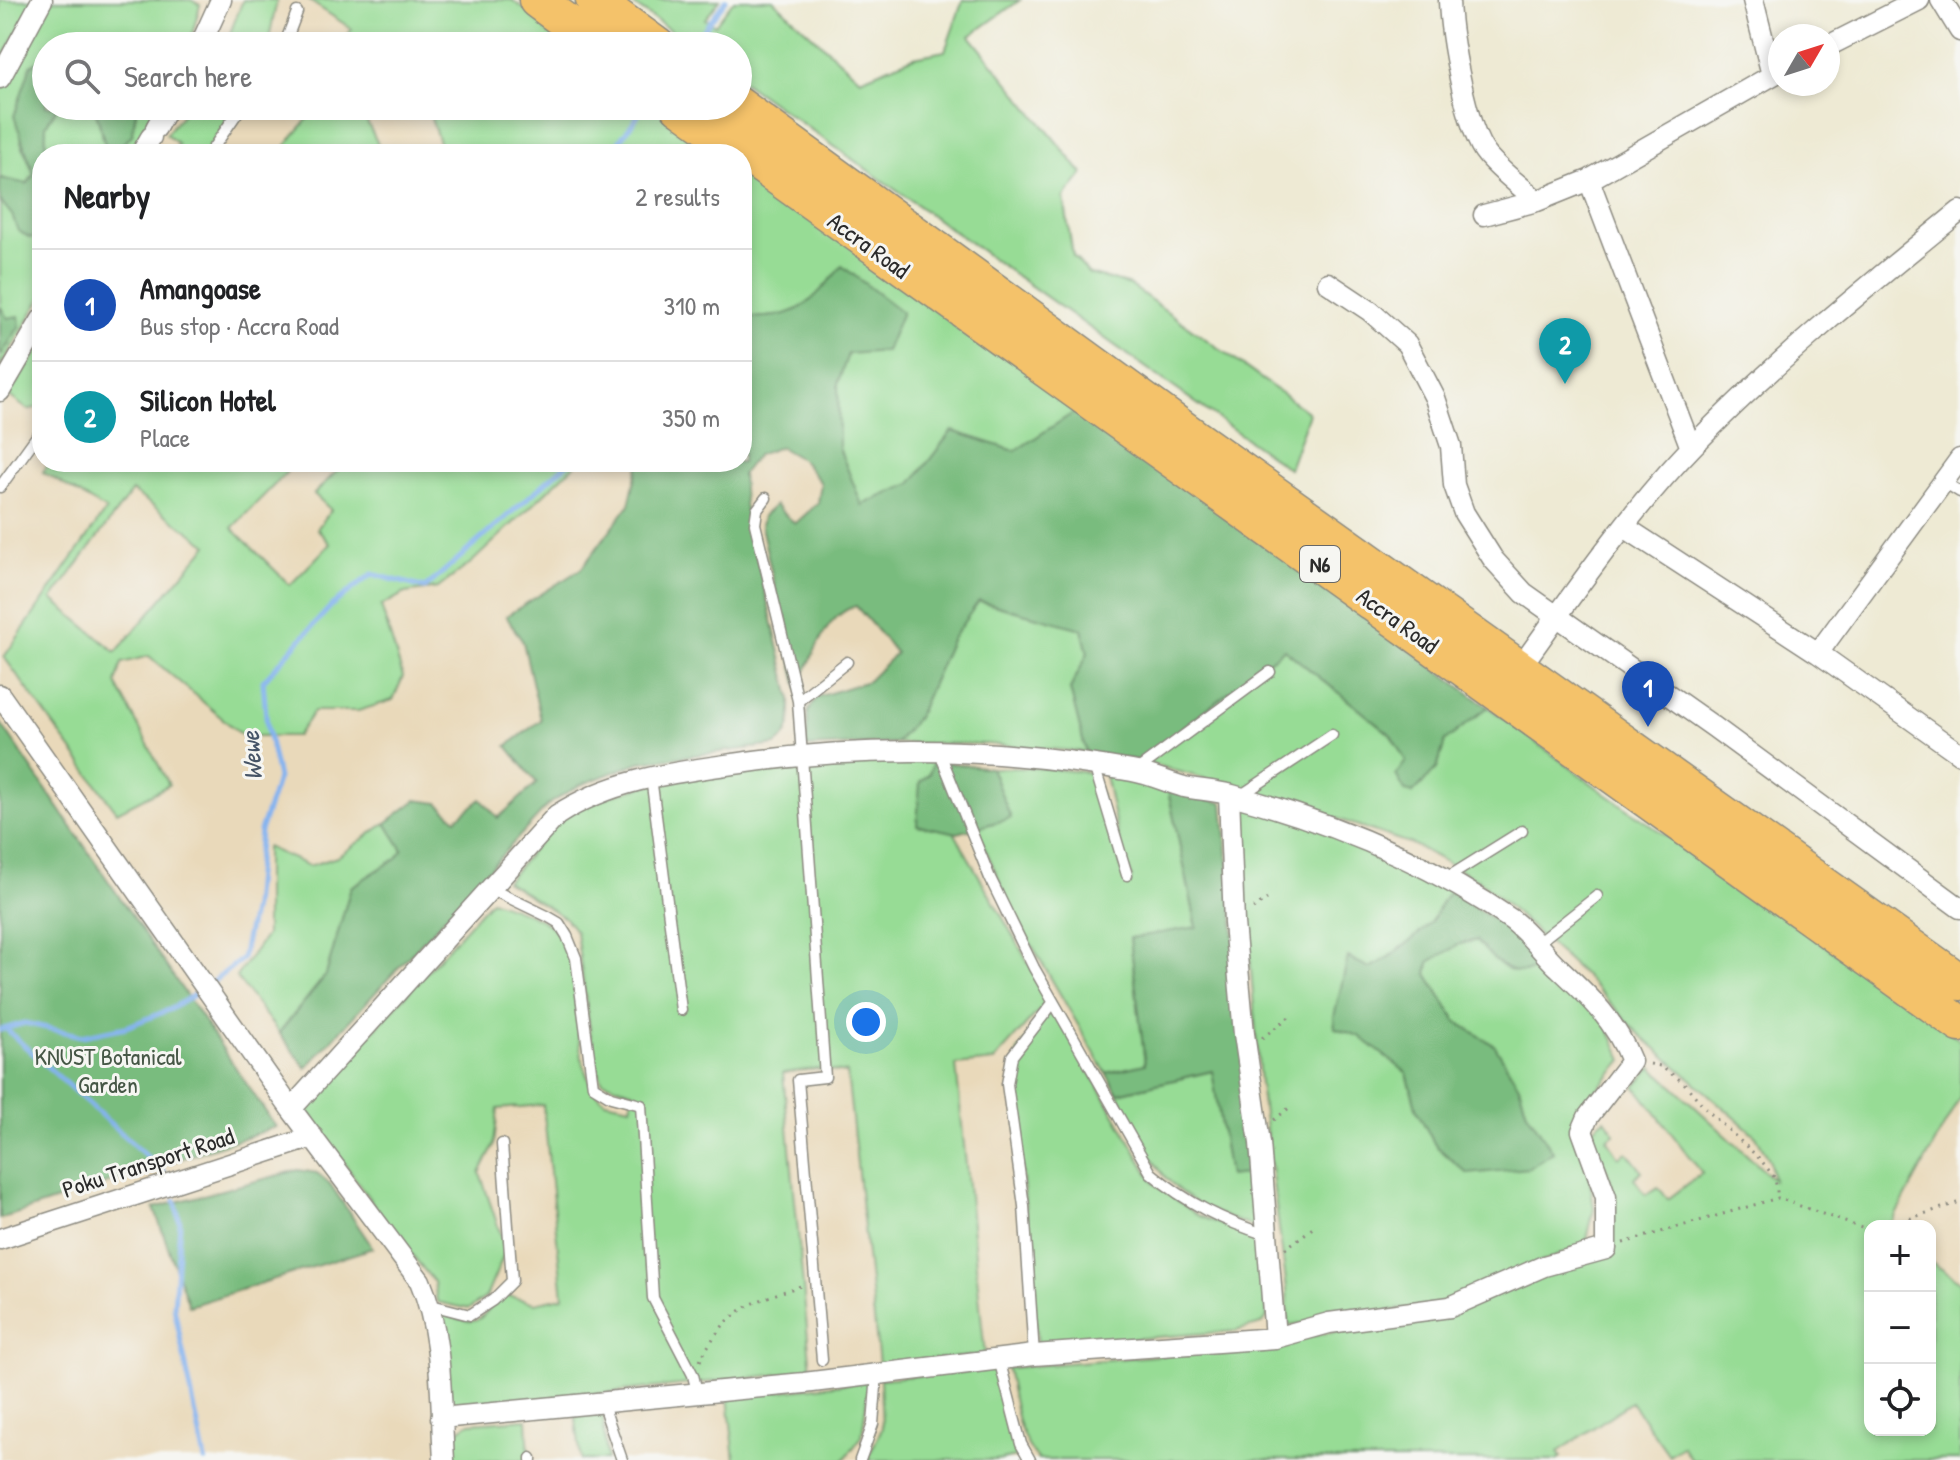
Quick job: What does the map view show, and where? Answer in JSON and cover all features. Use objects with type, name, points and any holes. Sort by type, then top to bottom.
[{"type":"highway","points":[[537,0],[580,32]]},
{"type":"highway","points":[[594,0],[638,32]]},
{"type":"highway","name":"Accra Road","points":[[752,115],[1207,445],[1960,1024]]},
{"type":"highway","name":"Accra Road","points":[[698,120],[729,144]]},
{"type":"highway","name":"Accra Road","points":[[752,161],[1510,680],[1960,982]]},
{"type":"street","points":[[0,78],[42,0]]},
{"type":"street","points":[[206,32],[221,0]]},
{"type":"street","points":[[1449,0],[1452,36],[1472,128],[1485,153],[1537,201]]},
{"type":"street","points":[[1753,0],[1768,48]]},
{"type":"street","points":[[1840,40],[1919,0]]},
{"type":"street","points":[[1941,0],[1960,31]]},
{"type":"street","points":[[1484,215],[1537,201],[1589,180],[1768,78]]},
{"type":"street","points":[[149,140],[160,120]]},
{"type":"street","points":[[1589,180],[1691,448]]},
{"type":"street","points":[[1510,680],[1691,448],[1772,368],[1960,211]]},
{"type":"street","points":[[1328,283],[1370,311],[1407,344],[1439,410],[1451,446],[1454,485],[1464,513],[1493,559],[1524,593],[1960,908]]},
{"type":"street","points":[[0,391],[32,336]]},
{"type":"street","points":[[1818,653],[1952,487],[1960,459]]},
{"type":"street","points":[[1626,528],[1818,653],[1960,754]]},
{"type":"street","points":[[0,695],[291,1109],[420,1281],[431,1305],[437,1340],[444,1460]]},
{"type":"street","points":[[291,1109],[488,887],[557,815],[587,795],[651,775],[800,756],[939,751],[1094,765],[1136,772],[1185,787],[1234,796],[1353,834],[1444,880],[1514,922],[1597,1001],[1620,1033],[1631,1061],[1588,1117],[1582,1131],[1606,1197],[1606,1249],[1544,1266],[1450,1307],[1329,1323],[1275,1338],[1034,1355],[877,1374],[695,1384],[601,1400],[441,1418]]},
{"type":"street","points":[[1234,796],[1233,918],[1246,1050],[1260,1143],[1275,1338]]},
{"type":"street","name":"Poku Transport Road","points":[[0,1239],[313,1137]]},
{"type":"lane","points":[[289,32],[297,12]]},
{"type":"lane","points":[[216,144],[232,120]]},
{"type":"lane","points":[[0,487],[32,443]]},
{"type":"lane","points":[[766,498],[757,510],[755,524],[798,701],[825,1077],[798,1080],[822,1360]]},
{"type":"lane","points":[[798,701],[847,662]]},
{"type":"lane","points":[[1136,772],[1270,672]]},
{"type":"lane","points":[[1234,796],[1332,735]]},
{"type":"lane","points":[[939,751],[990,878],[1053,1003],[1151,1173],[1181,1197],[1225,1222],[1268,1235]]},
{"type":"lane","points":[[1094,765],[1127,875]]},
{"type":"lane","points":[[651,775],[681,1010]]},
{"type":"lane","points":[[1444,880],[1522,831]]},
{"type":"lane","points":[[488,887],[559,923],[576,958],[593,1086],[611,1097],[641,1105],[653,1298],[695,1384]]},
{"type":"lane","points":[[1535,945],[1597,896]]},
{"type":"lane","points":[[1034,1355],[1024,1206],[1007,1084],[1012,1056],[1053,1003]]},
{"type":"lane","points":[[431,1305],[470,1315],[493,1300],[512,1281],[502,1144]]},
{"type":"lane","points":[[999,1359],[1021,1444],[1030,1460]]},
{"type":"lane","points":[[860,1460],[873,1424],[877,1374]]},
{"type":"lane","points":[[601,1400],[622,1460]]},
{"type":"path","points":[[1246,1050],[1289,1017]]},
{"type":"path","points":[[1631,1061],[1660,1066],[1683,1082],[1710,1113],[1760,1159],[1775,1178],[1778,1198]]},
{"type":"path","points":[[1606,1249],[1778,1198],[1864,1229]]},
{"type":"path","points":[[1905,1220],[1960,1202]]},
{"type":"path","points":[[1270,1261],[1314,1227]]},
{"type":"path","points":[[695,1384],[713,1335],[728,1317],[758,1300],[816,1281]]},
{"type":"shaded area","points":[[0,0],[453,0],[495,32],[32,32],[32,120],[612,120],[645,144],[32,144],[32,472],[752,472],[752,219],[1960,1073],[1960,1460],[0,1460]]},
{"type":"green space","points":[[0,0],[34,0],[0,64]]},
{"type":"green space","points":[[49,0],[191,0],[200,5],[193,32],[32,32],[32,64],[21,142],[32,169],[32,177],[27,185],[0,178],[0,92]]},
{"type":"green space","points":[[243,0],[277,0],[270,32],[230,32]]},
{"type":"green space","points":[[308,0],[512,0],[557,32],[350,32],[352,29]]},
{"type":"green space","points":[[627,0],[720,0],[705,19],[715,25],[734,0],[773,0],[860,79],[914,57],[945,51],[963,0],[1020,0],[970,36],[1083,174],[1064,198],[1073,256],[1089,274],[1130,285],[1309,413],[1289,469],[752,88],[752,32],[673,32]]},
{"type":"green space","points":[[31,65],[32,120],[49,120],[45,144],[32,144],[32,168],[14,116]]},
{"type":"green space","points":[[49,120],[98,120],[105,144],[45,144]]},
{"type":"green space","points":[[98,120],[135,120],[132,135],[123,144],[105,144]]},
{"type":"green space","points":[[135,120],[150,120],[135,144],[119,144],[132,135]]},
{"type":"green space","points":[[178,120],[229,120],[212,144],[178,144],[166,134]]},
{"type":"green space","points":[[307,120],[366,120],[378,144],[287,144]]},
{"type":"green space","points":[[432,120],[680,120],[713,144],[440,144]]},
{"type":"green space","points":[[752,172],[1081,408],[1015,451],[952,431],[911,484],[862,505],[839,448],[838,383],[847,354],[842,267],[800,308],[777,316],[752,317]]},
{"type":"green space","points":[[32,177],[31,238],[18,231],[12,215],[0,200],[0,178],[27,184]]},
{"type":"green space","points":[[0,200],[32,237],[32,314],[0,367],[0,357],[20,325],[7,318],[0,306]]},
{"type":"green space","points":[[842,266],[902,312],[886,351],[848,354],[838,383],[839,448],[862,505],[911,484],[952,431],[1015,451],[1081,408],[1488,707],[1445,741],[1437,768],[1413,793],[1405,791],[1396,775],[1406,761],[1390,734],[1284,649],[1140,761],[1086,752],[1070,689],[1088,653],[1082,629],[979,601],[951,640],[918,716],[896,743],[806,747],[808,712],[817,697],[868,681],[896,653],[856,606],[845,611],[827,629],[798,689],[761,526],[763,516],[775,505],[795,524],[818,503],[821,483],[802,460],[780,447],[757,455],[752,461],[752,317],[789,313],[819,292]]},
{"type":"green space","points":[[0,306],[7,318],[19,316],[20,325],[0,357]]},
{"type":"green space","points":[[32,360],[32,409],[28,410],[8,395]]},
{"type":"green space","points":[[43,472],[287,472],[232,528],[290,585],[330,544],[317,529],[331,510],[314,494],[336,472],[567,472],[472,562],[438,588],[405,593],[381,606],[403,677],[393,700],[358,711],[314,711],[297,736],[243,736],[149,656],[122,663],[116,683],[169,785],[117,812],[4,657],[106,510]],"holes":[[[132,491],[208,545],[116,652],[52,599]]]},
{"type":"green space","points":[[637,472],[744,472],[744,504],[791,699],[790,725],[786,735],[776,745],[640,762],[580,785],[550,803],[306,1068],[279,1033],[326,975],[351,887],[397,858],[403,850],[386,823],[416,800],[438,803],[456,819],[481,799],[498,818],[537,783],[507,746],[541,720],[523,642],[506,616],[581,569],[629,505]]},
{"type":"green space","points":[[978,601],[1082,629],[1088,653],[1070,689],[1086,752],[987,744],[896,743],[918,716],[951,640]]},
{"type":"green space","points":[[1284,649],[1390,734],[1407,761],[1413,793],[1437,769],[1445,741],[1488,707],[1606,794],[1960,1039],[1960,1097],[1893,1220],[1864,1220],[1864,1436],[1936,1436],[1936,1265],[1960,1282],[1960,1460],[1691,1460],[1682,1446],[1669,1455],[1631,1402],[1558,1452],[1561,1457],[1557,1460],[1038,1460],[1020,1428],[1007,1368],[1226,1350],[1425,1317],[1611,1251],[1614,1221],[1612,1190],[1590,1131],[1605,1119],[1615,1133],[1607,1139],[1619,1157],[1627,1152],[1642,1171],[1634,1178],[1646,1195],[1658,1187],[1668,1199],[1702,1173],[1635,1086],[1652,1067],[1773,1179],[1770,1161],[1756,1136],[1635,1030],[1584,975],[1479,880],[1414,845],[1277,798],[1140,761]]},
{"type":"green space","name":"KNUST Botanical Garden","points":[[0,722],[276,1127],[0,1219]]},
{"type":"green space","points":[[875,760],[933,761],[917,825],[954,832],[1049,999],[994,1061],[956,1065],[985,1355],[879,1364],[847,1073],[815,1069],[783,1073],[811,1371],[453,1409],[447,1393],[439,1312],[472,1321],[482,1317],[505,1295],[535,1303],[563,1297],[543,1105],[498,1109],[494,1145],[480,1173],[506,1250],[486,1297],[469,1309],[437,1302],[434,1282],[387,1224],[305,1107],[491,900],[547,924],[565,943],[575,988],[583,1064],[591,1085],[605,1101],[631,1106],[634,1092],[602,1081],[594,1058],[576,932],[565,918],[506,881],[561,820],[599,800],[634,789],[717,773]]},
{"type":"green space","points":[[933,761],[991,768],[1011,818],[958,833],[917,825],[920,782],[929,774]]},
{"type":"green space","points":[[991,768],[1042,768],[1094,773],[1125,881],[1132,878],[1119,841],[1105,775],[1168,790],[1197,928],[1130,938],[1145,1064],[1106,1073],[1016,918],[976,828],[1010,818]]},
{"type":"green space","points":[[1168,790],[1223,803],[1255,1173],[1229,1176],[1212,1071],[1118,1093],[1106,1073],[1145,1064],[1130,938],[1197,927]]},
{"type":"green space","points":[[1238,804],[1341,834],[1451,892],[1422,930],[1385,960],[1369,968],[1349,958],[1336,1028],[1359,1035],[1407,1073],[1417,1111],[1553,1152],[1527,1112],[1519,1086],[1495,1046],[1456,1021],[1427,974],[1429,962],[1460,944],[1477,940],[1498,963],[1513,971],[1543,967],[1606,1023],[1623,1060],[1592,1095],[1581,1114],[1594,1209],[1586,1244],[1439,1304],[1288,1325],[1287,1289],[1260,1084]]},
{"type":"green space","points":[[386,823],[403,850],[397,858],[351,887],[326,975],[279,1033],[236,977],[266,935],[266,847],[309,866],[337,857]]},
{"type":"green space","points":[[1451,892],[1513,932],[1543,967],[1531,971],[1512,971],[1498,963],[1476,940],[1460,944],[1429,962],[1427,974],[1456,1021],[1495,1046],[1519,1086],[1527,1112],[1553,1152],[1529,1168],[1468,1174],[1435,1145],[1417,1111],[1407,1073],[1359,1036],[1335,1028],[1334,1017],[1348,957],[1369,968],[1385,960],[1422,930]]},
{"type":"green space","points":[[1053,1007],[1154,1183],[1197,1215],[1262,1240],[1267,1317],[1262,1324],[1236,1331],[1038,1346],[1013,1070],[1018,1051]]},
{"type":"green space","points":[[1213,1071],[1229,1175],[1255,1173],[1261,1229],[1205,1208],[1170,1182],[1144,1145],[1118,1093]]},
{"type":"green space","points":[[298,1170],[317,1173],[330,1184],[373,1248],[189,1306],[154,1208]]},
{"type":"green space","points":[[995,1369],[1006,1420],[1020,1456],[1001,1460],[867,1460],[882,1428],[880,1379]]},
{"type":"green space","points":[[869,1381],[862,1436],[844,1460],[735,1460],[728,1397]]},
{"type":"green space","points":[[602,1408],[607,1460],[581,1460],[575,1412]]},
{"type":"green space","points":[[527,1419],[529,1460],[455,1460],[453,1434],[470,1423]]},
{"type":"waterway","name":"Wewe","points":[[702,32],[726,0]]},
{"type":"waterway","name":"Wewe","points":[[617,144],[635,120]]},
{"type":"waterway","name":"Wewe","points":[[210,984],[242,959],[253,907],[260,831],[278,778],[267,727],[263,681],[332,605],[372,574],[425,588],[558,472]]},
{"type":"waterway","name":"Wewe","points":[[0,1030],[25,1023],[82,1036],[126,1027],[171,1009],[202,990]]},
{"type":"waterway","points":[[8,1031],[164,1172]]},
{"type":"waterway","points":[[175,1200],[180,1223],[174,1307],[205,1460]]},
{"type":"place","name":"Silicon Hotel","points":[[1565,384]]},
{"type":"place","name":"Amangoase","points":[[1648,727]]}]
